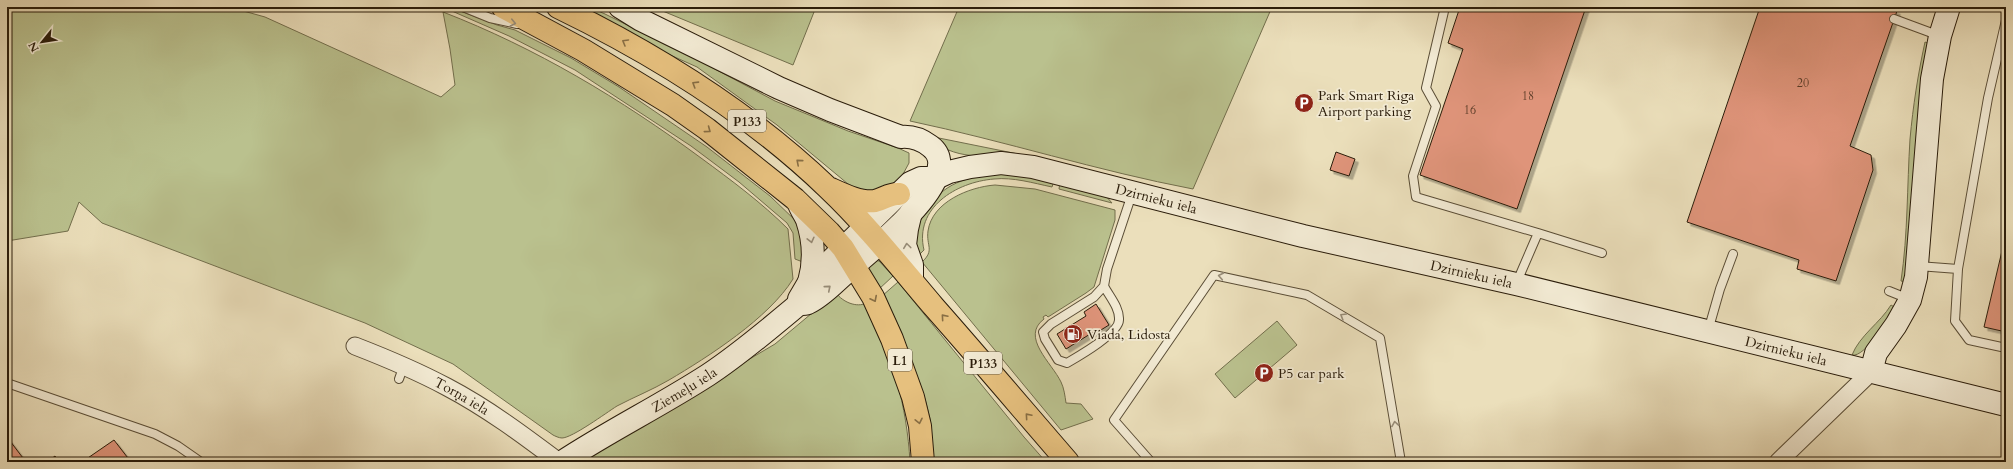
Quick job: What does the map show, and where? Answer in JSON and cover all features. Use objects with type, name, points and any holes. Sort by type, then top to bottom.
[{"type":"main road","name":"P133","points":[[503,7],[550,32],[673,105],[701,125],[809,212],[848,257]]},
{"type":"main road","name":"P133","points":[[558,7],[600,27],[704,90],[787,152],[828,188],[912,280],[1057,454]]},
{"type":"main road","points":[[828,188],[847,196],[875,201],[892,193],[899,194]]},
{"type":"main road","name":"L1","points":[[848,257],[873,297],[892,338],[906,375],[914,397],[920,426],[923,462]]},
{"type":"main road","points":[[1057,454],[1068,462]]},
{"type":"street","points":[[620,7],[641,20],[779,88],[830,110],[901,137],[917,149],[936,178]]},
{"type":"street","points":[[1778,462],[1870,372],[1876,353],[1896,325],[1910,300],[1916,277],[1932,79],[1940,36],[1949,7]]},
{"type":"street","name":"Dzirnieku iela","points":[[872,235],[899,194],[910,183],[921,178],[936,178],[949,172],[1001,163],[1033,167],[1348,247],[1516,284],[2006,405]]},
{"type":"street","name":"Dzirnieku iela","points":[[848,257],[872,235],[911,212],[928,193],[936,178]]},
{"type":"street","points":[[799,204],[806,218],[813,245],[814,260],[809,282]]},
{"type":"street","points":[[911,212],[905,245],[912,265],[912,280]]},
{"type":"street","name":"Ziemeļu iela","points":[[799,304],[799,299],[809,282],[848,257]]},
{"type":"street","name":"Ziemeļu iela","points":[[560,462],[613,430],[662,404],[745,349],[799,304],[806,304],[813,300],[848,257]]},
{"type":"street","name":"Torņa iela","points":[[355,346],[402,372],[448,387],[497,416],[560,462]]},
{"type":"lane","points":[[463,7],[490,18],[550,32]]},
{"type":"lane","points":[[1445,7],[1426,88],[1436,106],[1414,176],[1416,197],[1602,253]]},
{"type":"lane","points":[[1894,20],[1940,36]]},
{"type":"lane","points":[[2006,20],[1988,98],[1958,269],[1955,321],[1969,340],[2006,348]]},
{"type":"lane","points":[[1104,286],[1117,308],[1120,320],[1116,330],[1067,363],[1058,360],[1045,339],[1043,332],[1051,324],[1094,297],[1104,286],[1107,270],[1132,193]]},
{"type":"lane","points":[[1516,284],[1538,233]]},
{"type":"lane","points":[[1708,332],[1720,289],[1733,254]]},
{"type":"lane","points":[[1917,266],[1958,269]]},
{"type":"lane","points":[[1150,462],[1114,420],[1214,275],[1307,295],[1380,338],[1401,462]]},
{"type":"lane","points":[[1889,291],[1910,300]]},
{"type":"lane","points":[[7,383],[155,434],[178,446],[201,462]]},
{"type":"green space","points":[[7,7],[229,7],[265,17],[441,97],[455,85],[443,12],[478,26],[577,76],[640,115],[735,183],[768,210],[788,229],[793,279],[769,308],[737,336],[669,380],[617,406],[573,434],[562,438],[558,437],[553,435],[453,364],[365,323],[102,223],[79,202],[68,231],[7,241]]},
{"type":"green space","points":[[445,7],[450,7],[497,25],[515,30],[571,58],[619,87],[707,147],[770,196],[798,223],[808,264],[795,259],[793,233],[787,223],[739,182],[691,146],[575,70],[509,36]]},
{"type":"green space","points":[[582,7],[589,7],[605,14],[698,60],[775,101],[848,131],[909,153],[909,163],[902,176],[888,188],[863,192],[848,184],[777,125],[697,67],[659,50]]},
{"type":"green space","points":[[653,7],[816,7],[793,65]]},
{"type":"green space","points":[[959,7],[1272,7],[1193,189],[1122,174],[910,121]]},
{"type":"green space","points":[[1925,42],[1930,44],[1906,282],[1901,281],[1906,228],[1910,139],[1916,90]]},
{"type":"green space","points":[[924,135],[1023,155],[971,156],[947,150]]},
{"type":"green space","points":[[996,172],[1054,181],[1052,187],[1016,180],[994,179],[966,185],[953,192],[941,200],[932,210],[925,222],[923,235],[924,250],[918,256],[914,225],[932,202],[940,194],[957,183]]},
{"type":"green space","points":[[1060,182],[1105,195],[1112,203],[1059,189]]},
{"type":"green space","points":[[995,185],[1035,189],[1115,210],[1115,220],[1094,287],[1048,317],[1046,315],[1043,317],[1044,319],[1037,326],[1035,334],[1036,342],[1040,350],[1061,382],[1064,389],[1066,403],[1081,404],[1093,419],[1061,430],[922,262],[926,258],[929,251],[928,231],[936,212],[944,204],[963,193],[985,186]]},
{"type":"green space","points":[[875,260],[879,261],[893,276],[878,290],[867,271],[868,264]]},
{"type":"green space","points":[[898,282],[1046,462],[934,462],[930,419],[925,399],[882,296]]},
{"type":"green space","points":[[836,293],[842,299],[850,303],[858,305],[867,303],[876,322],[891,360],[902,400],[906,421],[910,462],[589,462],[596,450],[775,344]]},
{"type":"green space","points":[[1891,305],[1896,308],[1870,344],[1857,354],[1852,355],[1860,341]]},
{"type":"green space","points":[[1277,321],[1297,345],[1235,398],[1215,374]]},
{"type":"building","points":[[1460,7],[1586,7],[1517,209],[1420,175],[1463,49],[1448,43]]},
{"type":"building","points":[[1760,7],[1884,7],[1897,11],[1850,146],[1871,155],[1873,170],[1836,281],[1797,269],[1799,260],[1687,222]]},
{"type":"building","points":[[1336,152],[1355,159],[1349,176],[1330,170]]},
{"type":"building","points":[[2006,234],[2006,332],[1984,327]]},
{"type":"building","points":[[1096,304],[1109,325],[1096,333],[1095,331],[1066,349],[1057,334],[1086,316],[1084,312]]},
{"type":"building","points":[[7,437],[26,462],[7,462]]},
{"type":"building","points":[[114,440],[131,462],[82,462]]},
{"type":"building","points":[[55,456],[59,462],[47,462]]},
{"type":"place","name":"Park Smart Riga Airport parking","points":[[1304,103]]},
{"type":"place","name":"Viada, Lidosta","points":[[1073,334]]},
{"type":"place","name":"P5 car park","points":[[1264,373]]}]
